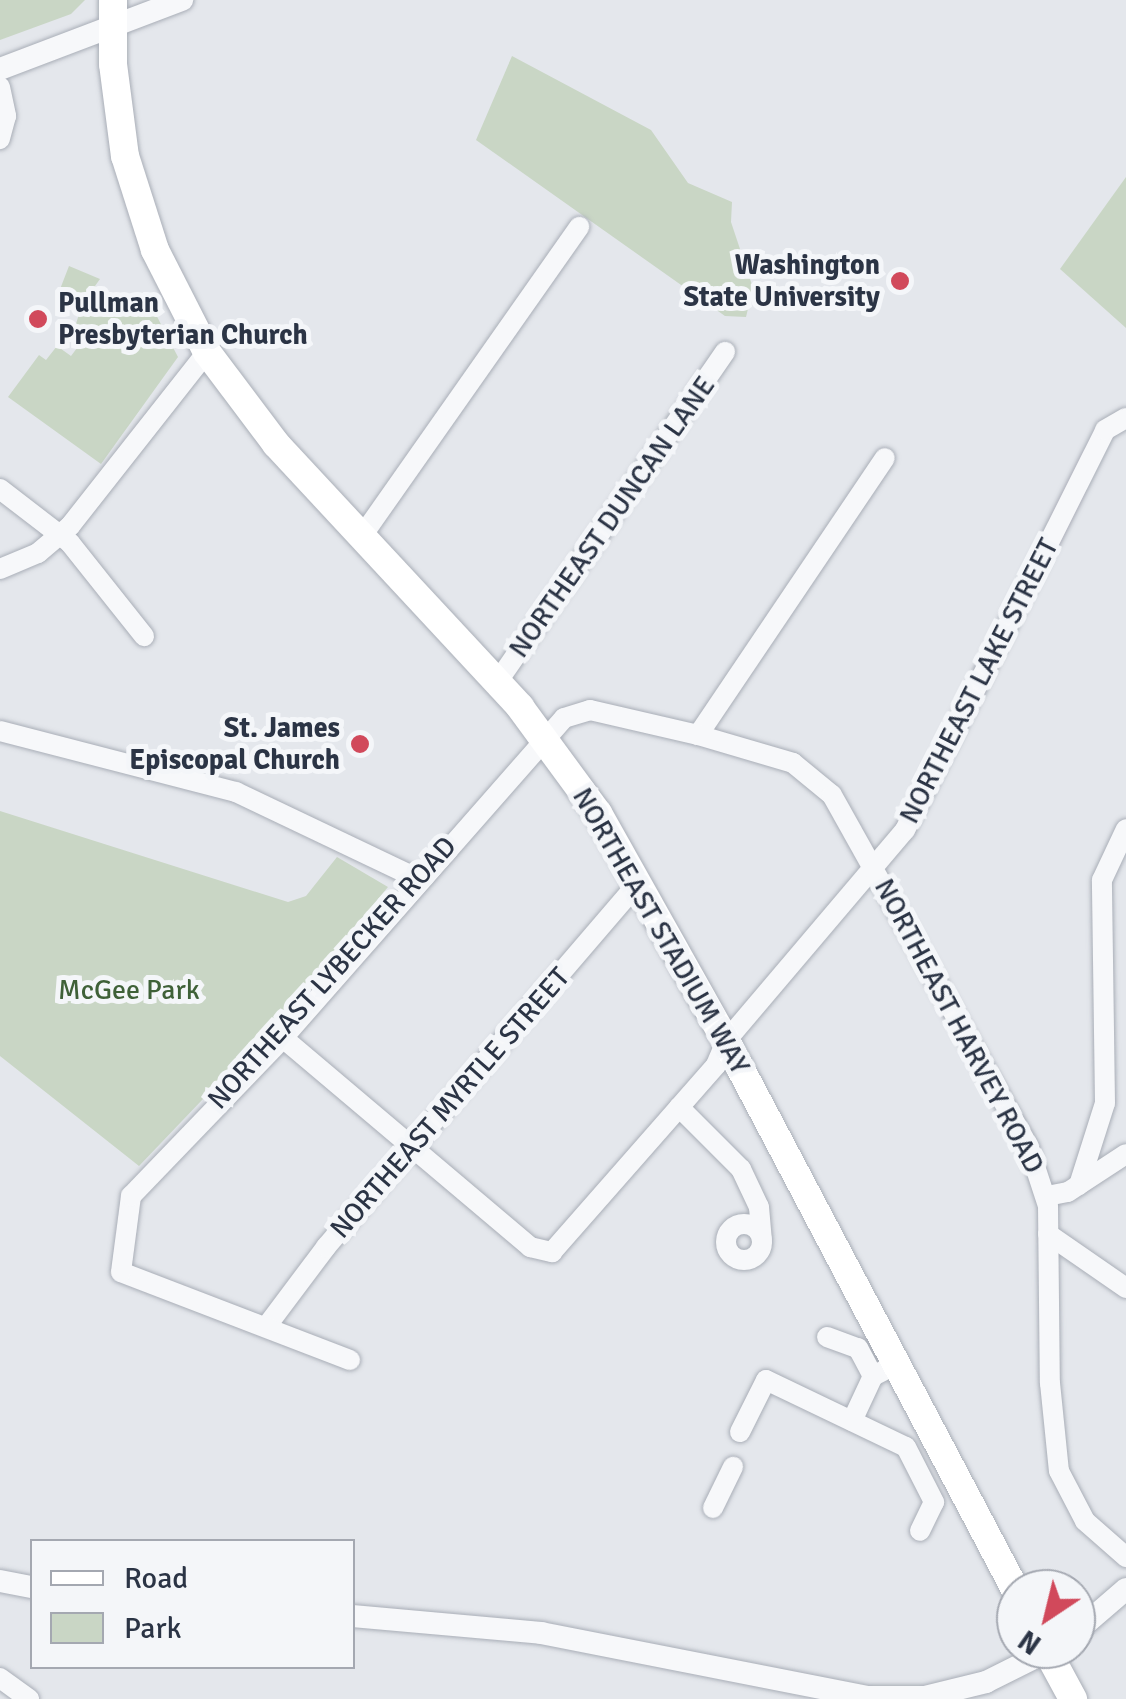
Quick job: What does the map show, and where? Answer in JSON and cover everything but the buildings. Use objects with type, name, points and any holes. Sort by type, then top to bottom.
[{"type":"main road","name":"NORTHEAST STADIUM WAY","points":[[113,12],[118,116],[139,207],[207,352],[276,444],[498,681],[544,736],[640,882],[726,1041],[886,1370],[1003,1569]]},
{"type":"main road","points":[[1058,1669],[1073,1699]]},
{"type":"street","points":[[0,69],[113,12],[182,0]]},
{"type":"street","points":[[0,87],[6,116],[0,139]]},
{"type":"street","points":[[362,536],[579,227]]},
{"type":"street","points":[[0,569],[60,536],[207,352]]},
{"type":"street","name":"NORTHEAST DUNCAN LANE","points":[[498,681],[726,352]]},
{"type":"street","name":"NORTHEAST LAKE STREET","points":[[412,1148],[545,1254],[560,1246],[716,1065],[726,1041],[876,871],[905,830],[1104,430],[1126,418]]},
{"type":"street","points":[[698,735],[885,458]]},
{"type":"street","points":[[0,489],[60,536],[130,612],[144,636]]},
{"type":"street","name":"NORTHEAST HARVEY ROAD","points":[[544,736],[572,713],[590,710],[698,735],[793,763],[816,778],[876,871],[1029,1148],[1047,1196],[1059,1471],[1084,1521],[1126,1558]]},
{"type":"street","points":[[0,731],[236,792],[418,879]]},
{"type":"street","name":"NORTHEAST LYBECKER ROAD","points":[[266,1328],[120,1272],[131,1196],[282,1038],[544,736]]},
{"type":"street","points":[[1079,1185],[1105,1103],[1102,880],[1126,828]]},
{"type":"street","name":"NORTHEAST MYRTLE STREET","points":[[266,1328],[412,1148],[640,882]]},
{"type":"street","points":[[282,1038],[412,1148]]},
{"type":"street","points":[[680,1107],[727,1149],[748,1181],[762,1241]]},
{"type":"street","points":[[1047,1196],[1079,1185],[1126,1154]]},
{"type":"street","points":[[1048,1234],[1126,1288]]},
{"type":"street","points":[[266,1328],[350,1360]]},
{"type":"street","points":[[827,1336],[858,1348],[886,1370],[852,1421]]},
{"type":"street","points":[[740,1432],[766,1380],[912,1452],[935,1506],[920,1531]]},
{"type":"street","points":[[713,1508],[733,1467]]},
{"type":"street","points":[[0,1581],[30,1587]]},
{"type":"street","points":[[1096,1615],[1126,1589]]},
{"type":"street","points":[[355,1616],[541,1633],[801,1692],[925,1698],[986,1682],[1011,1669]]},
{"type":"street","points":[[0,1678],[29,1699]]},
{"type":"green space","points":[[0,0],[85,0],[71,14],[0,40]]},
{"type":"green space","points":[[512,56],[651,130],[688,183],[732,202],[731,222],[753,288],[746,317],[725,316],[476,140]]},
{"type":"green space","points":[[1126,177],[1126,328],[1060,269]]},
{"type":"green space","points":[[69,266],[100,279],[95,286],[114,300],[120,293],[151,305],[178,357],[101,464],[8,397],[39,355],[46,360],[57,346],[71,356],[80,344],[72,337],[79,314],[57,297]]},
{"type":"green space","name":"McGee Park","points":[[0,811],[288,902],[306,896],[337,857],[388,887],[267,1032],[139,1166],[0,1056]]},
{"type":"place","name":"Washington State University","points":[[900,281]]},
{"type":"place","name":"Pullman Presbyterian Church","points":[[38,319]]},
{"type":"place","name":"St. James Episcopal Church","points":[[360,744]]}]
